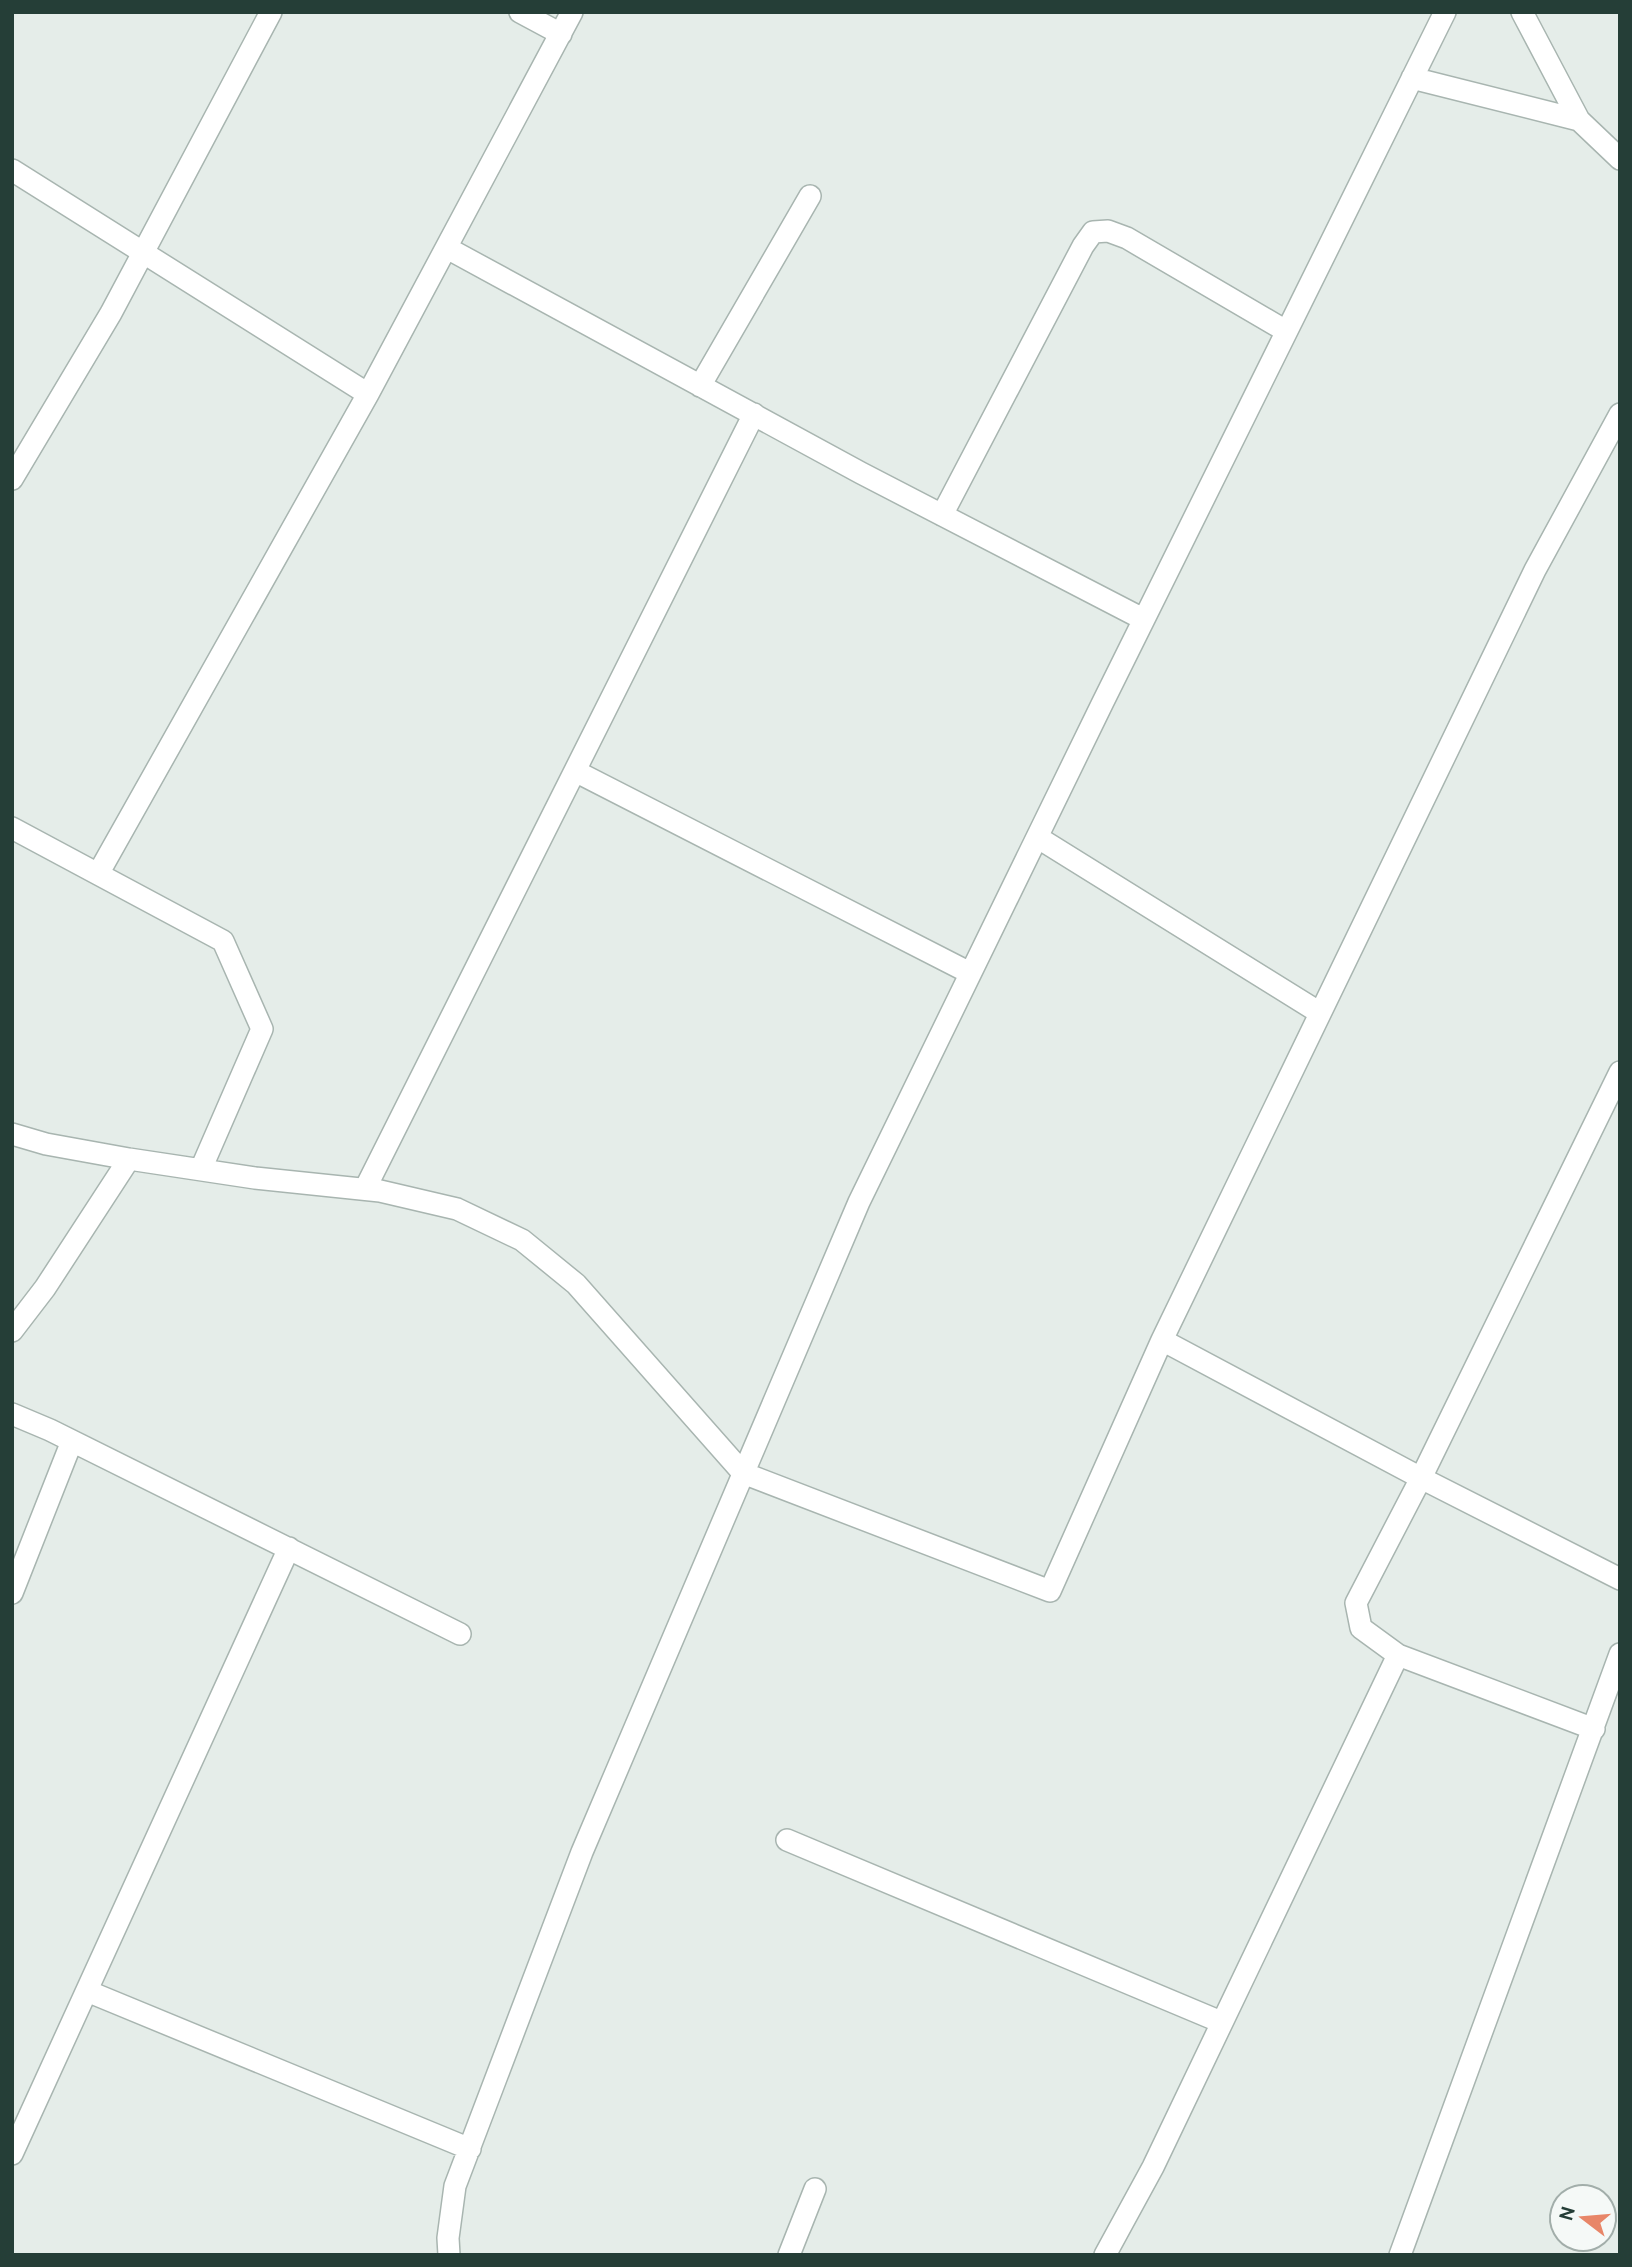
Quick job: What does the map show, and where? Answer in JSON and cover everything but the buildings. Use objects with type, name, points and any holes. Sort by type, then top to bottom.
[{"type":"street","points":[[12,479],[111,313],[271,12]]},
{"type":"street","points":[[520,12],[561,34]]},
{"type":"street","points":[[98,874],[368,394],[572,12]]},
{"type":"street","points":[[449,2255],[448,2238],[455,2186],[582,1852],[859,1202],[1143,619],[1445,12]]},
{"type":"street","points":[[1522,12],[1579,120],[1620,159]]},
{"type":"street","points":[[1412,78],[1579,120]]},
{"type":"street","points":[[12,170],[368,394]]},
{"type":"street","points":[[700,386],[810,196]]},
{"type":"street","points":[[942,515],[1083,246],[1093,232],[1108,231],[1127,238],[1286,331]]},
{"type":"street","points":[[447,248],[942,515],[1143,619]]},
{"type":"street","points":[[365,1189],[754,414]]},
{"type":"street","points":[[12,1135],[130,1159],[255,1178],[380,1191],[457,1209],[522,1240],[576,1284],[743,1473],[1050,1591],[1162,1340],[1320,1013],[1535,570],[1620,414]]},
{"type":"street","points":[[575,771],[971,973]]},
{"type":"street","points":[[12,828],[223,941],[262,1030],[201,1169]]},
{"type":"street","points":[[1037,837],[1320,1013]]},
{"type":"street","points":[[1594,1729],[1398,1655],[1361,1628],[1356,1604],[1421,1478],[1620,1072]]},
{"type":"street","points":[[12,1331],[45,1287],[130,1159]]},
{"type":"street","points":[[1162,1340],[1421,1478],[1620,1579]]},
{"type":"street","points":[[12,1414],[72,1441],[460,1634]]},
{"type":"street","points":[[12,1593],[72,1441]]},
{"type":"street","points":[[12,2154],[289,1548]]},
{"type":"street","points":[[1400,2255],[1620,1654]]},
{"type":"street","points":[[1105,2255],[1153,2167],[1398,1655]]},
{"type":"street","points":[[788,1840],[1221,2022]]},
{"type":"street","points":[[87,1991],[470,2149]]},
{"type":"street","points":[[789,2255],[814,2189]]}]
